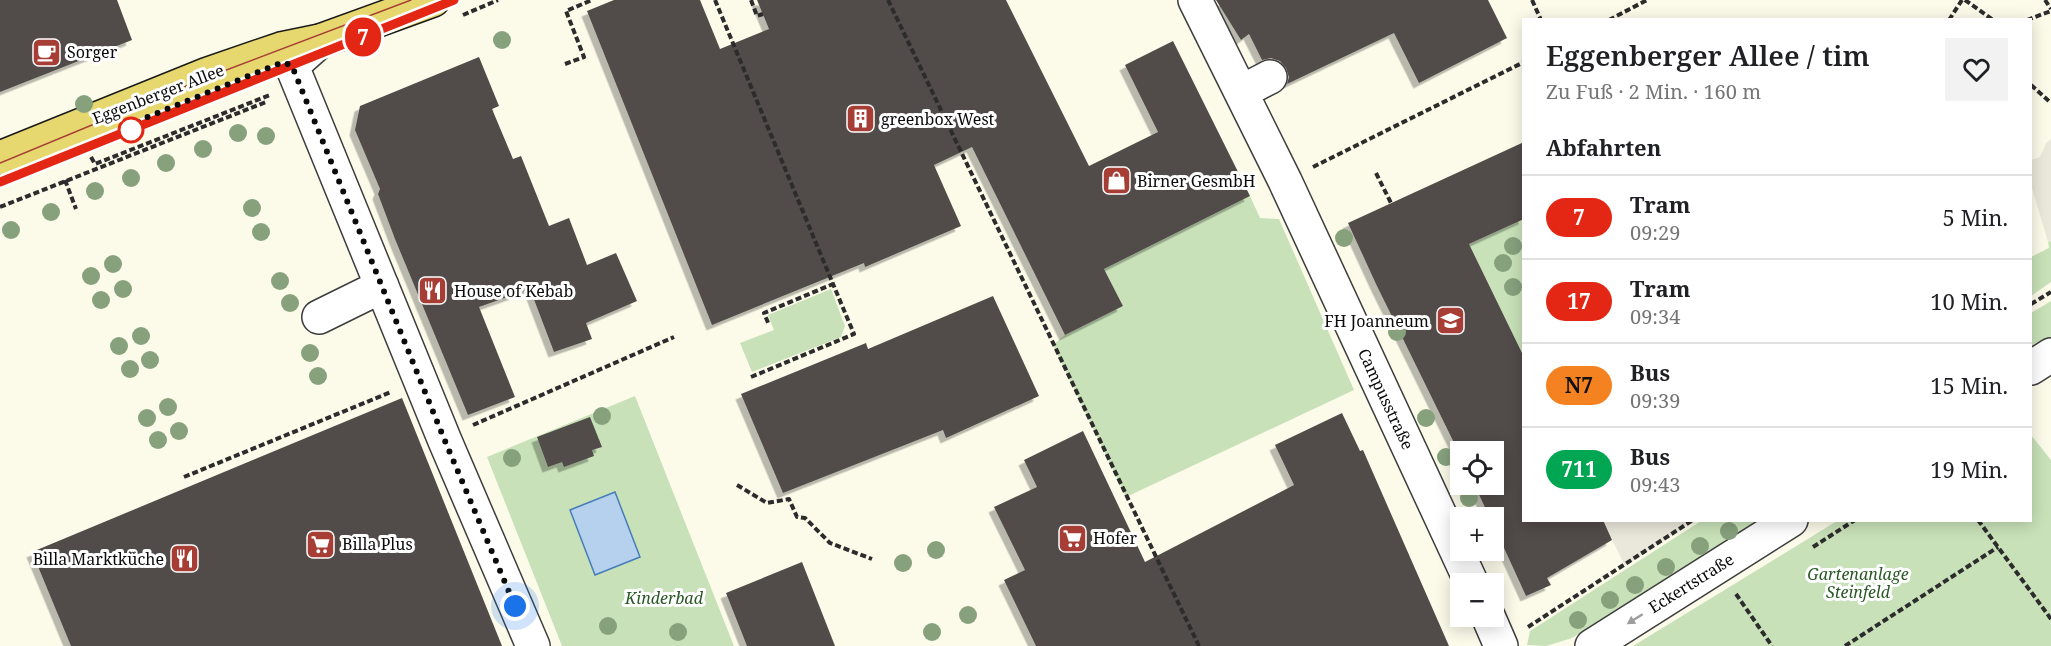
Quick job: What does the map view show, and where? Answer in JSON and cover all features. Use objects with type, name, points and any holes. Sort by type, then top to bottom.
[{"type":"main road","name":"Eggenberger Allee","points":[[0,158],[208,74],[281,49],[320,41],[433,0]]},
{"type":"main road","name":"Eggenberger Allee","points":[[0,177],[287,64],[320,41]]},
{"type":"street","name":"Campusstraße","points":[[1194,0],[1285,181],[1467,573]]},
{"type":"street","points":[[287,64],[532,646]]},
{"type":"street","points":[[1241,92],[1270,77]]},
{"type":"street","points":[[319,317],[382,286]]},
{"type":"street","points":[[2032,367],[2051,355]]},
{"type":"street","name":"Eckertstraße","points":[[1592,646],[1788,522]]},
{"type":"street","points":[[1502,627],[1514,637]]},
{"type":"path","points":[[565,64],[584,57],[566,11],[592,0]]},
{"type":"path","points":[[715,0],[854,334],[752,377]]},
{"type":"path","points":[[751,0],[757,16],[763,14]]},
{"type":"path","points":[[888,0],[1198,646]]},
{"type":"path","points":[[1532,0],[1540,18]]},
{"type":"path","points":[[1613,18],[1647,0]]},
{"type":"path","points":[[1950,18],[1964,0],[1991,18]]},
{"type":"path","points":[[2032,18],[2051,10],[2044,0]]},
{"type":"path","points":[[1285,181],[1522,63]]},
{"type":"path","points":[[2032,86],[2051,102]]},
{"type":"path","points":[[0,207],[265,100],[95,164],[92,159]]},
{"type":"path","points":[[1376,172],[1391,203]]},
{"type":"path","points":[[64,180],[76,209]]},
{"type":"path","points":[[769,325],[764,313],[832,284]]},
{"type":"path","points":[[2032,303],[2051,292]]},
{"type":"path","points":[[469,426],[674,338]]},
{"type":"path","points":[[184,477],[399,389]]},
{"type":"path","points":[[737,485],[767,503],[789,499],[797,517],[805,518],[830,543],[872,559]]},
{"type":"path","points":[[1514,637],[1691,522]]},
{"type":"path","points":[[1979,522],[2051,619]]},
{"type":"path","points":[[1845,646],[1998,547]]},
{"type":"path","points":[[1736,594],[1772,646]]},
{"type":"green space","points":[[1250,196],[1260,218],[1279,219],[1354,390],[1126,497],[1053,345],[1065,335],[1123,306],[1104,269]]},
{"type":"green space","points":[[1522,220],[1522,353],[1469,244]]},
{"type":"green space","points":[[2051,241],[2051,282],[2032,295],[2032,256],[2049,248],[2048,242]]},
{"type":"green space","points":[[831,289],[845,326],[841,337],[752,372],[740,343],[774,330],[768,315]]},
{"type":"green space","points":[[2051,301],[2051,342],[2032,354],[2032,312]]},
{"type":"green space","name":"Kinderbad","points":[[635,396],[734,646],[562,646],[487,457]]},
{"type":"green space","name":"Gartenanlage Steinfeld","points":[[2032,436],[2051,460],[2051,646],[1633,646],[1835,522],[2032,522]]},
{"type":"green space","points":[[1699,522],[1761,522],[1572,638],[1546,646],[1527,645],[1530,631]]},
{"type":"shaded area","points":[[2051,139],[2051,241],[2048,242],[2032,188],[2032,160],[2040,157],[2046,143]]},
{"type":"shaded area","points":[[1603,522],[1691,522],[1625,566]]},
{"type":"water","points":[[615,492],[640,557],[595,575],[570,510]]},
{"type":"building","points":[[0,0],[117,0],[132,40],[0,92]]},
{"type":"building","points":[[614,0],[700,0],[720,49],[769,29],[757,0],[1006,0],[1089,166],[1158,132],[1125,65],[1173,41],[1250,196],[1104,269],[1123,306],[1065,335],[972,147],[934,165],[961,226],[865,267],[864,263],[712,325],[587,11]]},
{"type":"building","points":[[1216,0],[1488,0],[1507,38],[1419,83],[1394,33],[1287,84],[1289,77],[1286,68],[1280,61],[1271,58],[1262,60],[1249,34],[1241,40]]},
{"type":"building","points":[[479,57],[499,106],[492,109],[513,159],[521,156],[549,226],[569,218],[587,265],[616,253],[637,301],[586,323],[592,339],[554,352],[530,289],[479,307],[515,397],[468,415],[395,239],[378,194],[380,189],[355,130],[360,106]]},
{"type":"building","points":[[1522,143],[1522,220],[1469,244],[1522,353],[1522,522],[1604,522],[1612,540],[1547,578],[1551,585],[1526,596],[1504,548],[1504,507],[1485,507],[1479,495],[1504,495],[1504,441],[1453,441],[1348,223]]},
{"type":"building","points":[[993,296],[1039,396],[946,438],[943,430],[783,493],[741,394],[866,343],[868,349]]},
{"type":"building","name":"Billa Plus","points":[[402,398],[502,646],[71,646],[32,552]]},
{"type":"building","points":[[1342,413],[1360,451],[1363,450],[1449,646],[1036,646],[1004,580],[1025,570],[994,507],[1037,487],[1024,460],[1083,431],[1145,562],[1294,485],[1275,445]]},
{"type":"building","points":[[590,417],[602,447],[592,450],[594,456],[564,467],[562,462],[548,467],[537,437]]},
{"type":"building","points":[[802,562],[835,646],[747,646],[726,593]]},
{"type":"tram line","points":[[0,163],[208,77],[411,0]]},
{"type":"tram line","points":[[0,182],[454,0]]},
{"type":"tram line","name":"7","points":[[0,182],[454,0]]},
{"type":"place","name":"Sorger","points":[[46,52]]},
{"type":"place","name":"greenbox West","points":[[860,119]]},
{"type":"place","name":"Birner GesmbH","points":[[1116,181]]},
{"type":"place","name":"House of Kebab","points":[[433,291]]},
{"type":"place","name":"FH Joanneum","points":[[1450,321]]},
{"type":"place","name":"Hofer","points":[[1072,538]]},
{"type":"place","name":"Billa Plus","points":[[321,544]]},
{"type":"place","name":"Billa Marktküche","points":[[185,559]]},
{"type":"route","points":[[131,130],[140,120],[227,84],[283,62],[292,66],[515,606]]}]
